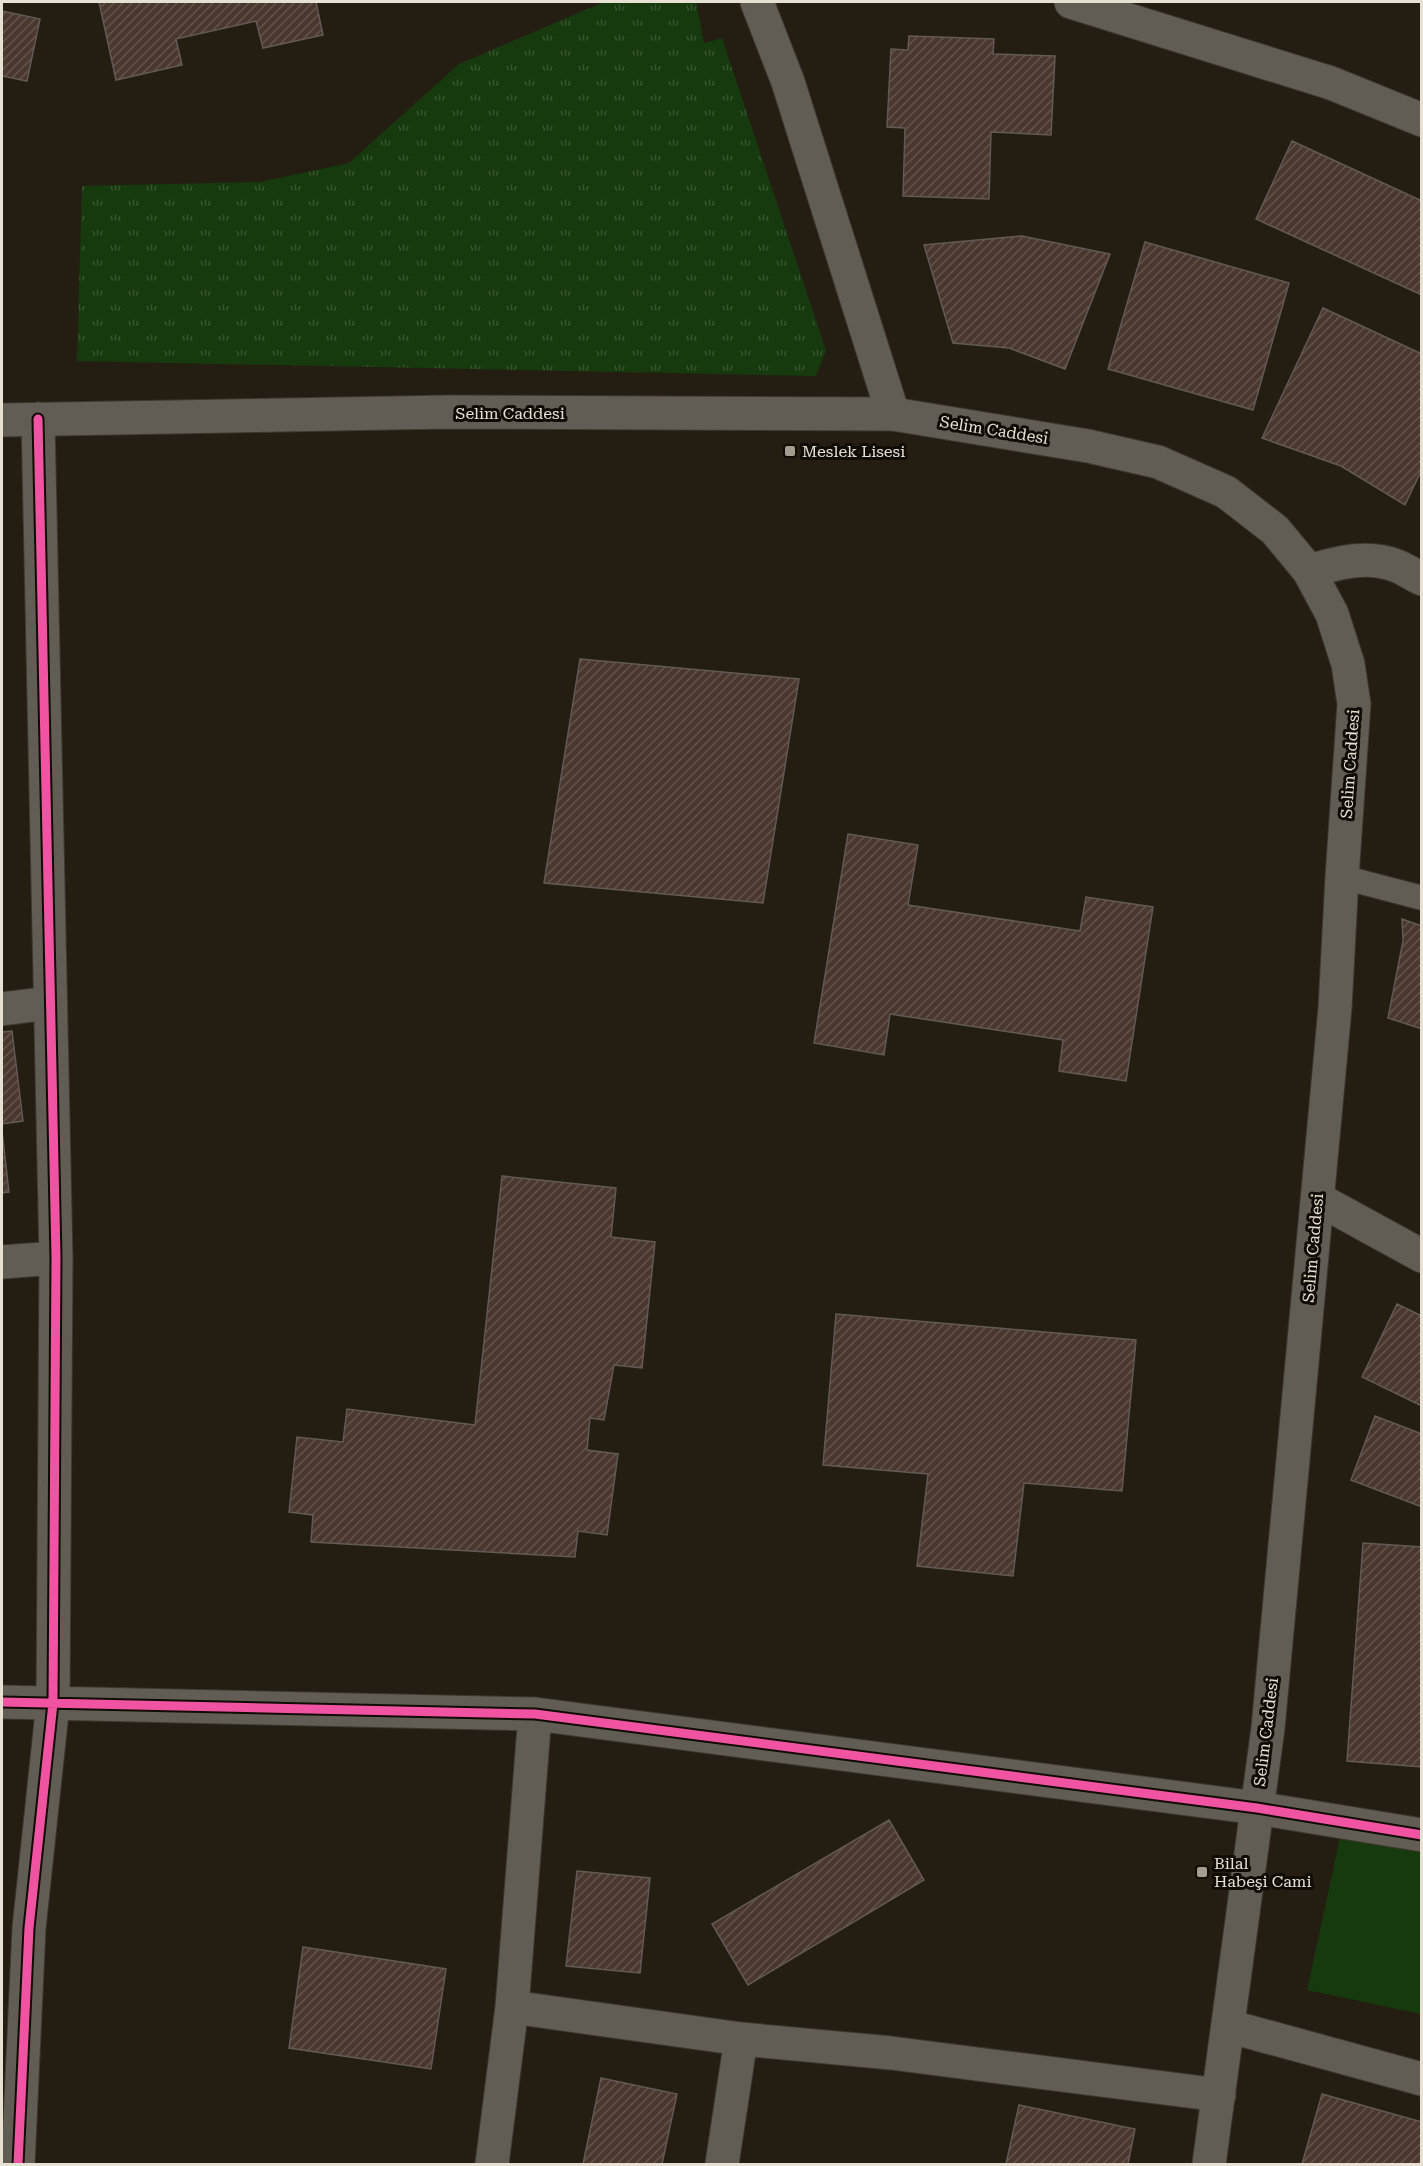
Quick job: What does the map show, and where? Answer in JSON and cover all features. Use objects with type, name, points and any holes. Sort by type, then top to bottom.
[{"type":"street","points":[[757,2],[788,82],[892,414]]},
{"type":"street","points":[[1071,2],[1331,83],[1422,120]]},
{"type":"street","name":"Selim Caddesi","points":[[2,420],[448,412],[892,414],[1088,446],[1158,462],[1226,492],[1275,530],[1309,571],[1332,614],[1348,664],[1354,704],[1335,1008],[1269,1716],[1209,2164]]},
{"type":"street","points":[[18,2164],[29,1928],[53,1703],[56,1258],[38,419]]},
{"type":"street","points":[[1309,571],[1340,562],[1364,559],[1396,566],[1422,579]]},
{"type":"street","points":[[2,1009],[50,1003]]},
{"type":"street","points":[[1318,1199],[1422,1256]]},
{"type":"street","points":[[2,1262],[56,1258]]},
{"type":"street","points":[[2,1702],[535,1714],[1257,1808],[1422,1835]]},
{"type":"street","points":[[492,2164],[512,2007],[535,1714]]},
{"type":"street","points":[[512,2007],[741,2039],[891,2054],[1219,2094]]},
{"type":"street","points":[[1228,2026],[1422,2079]]},
{"type":"street","points":[[722,2164],[741,2039]]},
{"type":"lane","points":[[1342,877],[1422,898]]},
{"type":"green space","points":[[604,2],[696,2],[704,43],[722,38],[826,351],[816,376],[77,361],[82,186],[260,182],[349,163],[459,64]]},
{"type":"green space","points":[[1341,1833],[1421,1850],[1421,2014],[1307,1990]]},
{"type":"building","points":[[99,2],[316,2],[323,35],[263,48],[256,21],[176,39],[182,65],[116,80]]},
{"type":"building","points":[[2,11],[40,19],[27,81],[2,76]]},
{"type":"building","points":[[909,36],[994,39],[993,54],[1055,56],[1051,135],[991,132],[989,199],[903,196],[905,128],[887,127],[891,49],[908,50]]},
{"type":"building","points":[[1292,141],[1422,201],[1422,295],[1256,219]]},
{"type":"building","points":[[1022,236],[1110,254],[1065,369],[1009,348],[953,343],[924,245]]},
{"type":"building","points":[[1145,242],[1289,283],[1253,410],[1108,369]]},
{"type":"building","points":[[1323,308],[1422,354],[1422,469],[1405,505],[1341,466],[1262,438]]},
{"type":"building","points":[[580,659],[799,679],[763,903],[544,883]]},
{"type":"building","points":[[848,834],[918,845],[908,905],[1080,931],[1086,897],[1153,907],[1126,1081],[1059,1071],[1063,1040],[890,1014],[884,1055],[814,1043]]},
{"type":"building","points":[[1402,919],[1422,926],[1422,1029],[1388,1018],[1403,941]]},
{"type":"building","points":[[12,1031],[23,1121],[2,1124],[2,1032]]},
{"type":"building","points":[[2,1131],[9,1192],[2,1193]]},
{"type":"building","points":[[502,1176],[616,1188],[611,1237],[655,1242],[642,1368],[614,1365],[604,1420],[590,1418],[587,1450],[618,1454],[607,1535],[578,1531],[575,1557],[311,1542],[313,1515],[289,1512],[297,1437],[343,1442],[347,1409],[475,1425]]},
{"type":"building","points":[[1397,1304],[1422,1316],[1422,1406],[1362,1377]]},
{"type":"building","points":[[836,1314],[1136,1340],[1122,1491],[1024,1483],[1013,1576],[917,1566],[928,1474],[823,1465]]},
{"type":"building","points":[[1375,1416],[1422,1434],[1422,1507],[1351,1480]]},
{"type":"building","points":[[1363,1543],[1422,1547],[1422,1767],[1347,1761]]},
{"type":"building","points":[[889,1820],[924,1880],[748,1985],[712,1924]]},
{"type":"building","points":[[577,1871],[650,1878],[640,1973],[566,1966]]},
{"type":"building","points":[[303,1947],[446,1969],[431,2069],[289,2048]]},
{"type":"building","points":[[601,2078],[677,2094],[662,2164],[583,2164]]},
{"type":"building","points":[[1322,2094],[1422,2122],[1422,2164],[1302,2164]]},
{"type":"building","points":[[1019,2105],[1135,2129],[1128,2164],[1006,2164]]},
{"type":"cycle path","points":[[18,2164],[29,1928],[53,1703],[56,1258],[38,419]]},
{"type":"cycle path","points":[[2,1702],[535,1714],[1257,1808],[1422,1835]]},
{"type":"place","name":"Meslek Lisesi","points":[[790,451]]},
{"type":"place","name":"Bilal Habeşi Cami","points":[[1202,1872]]}]
